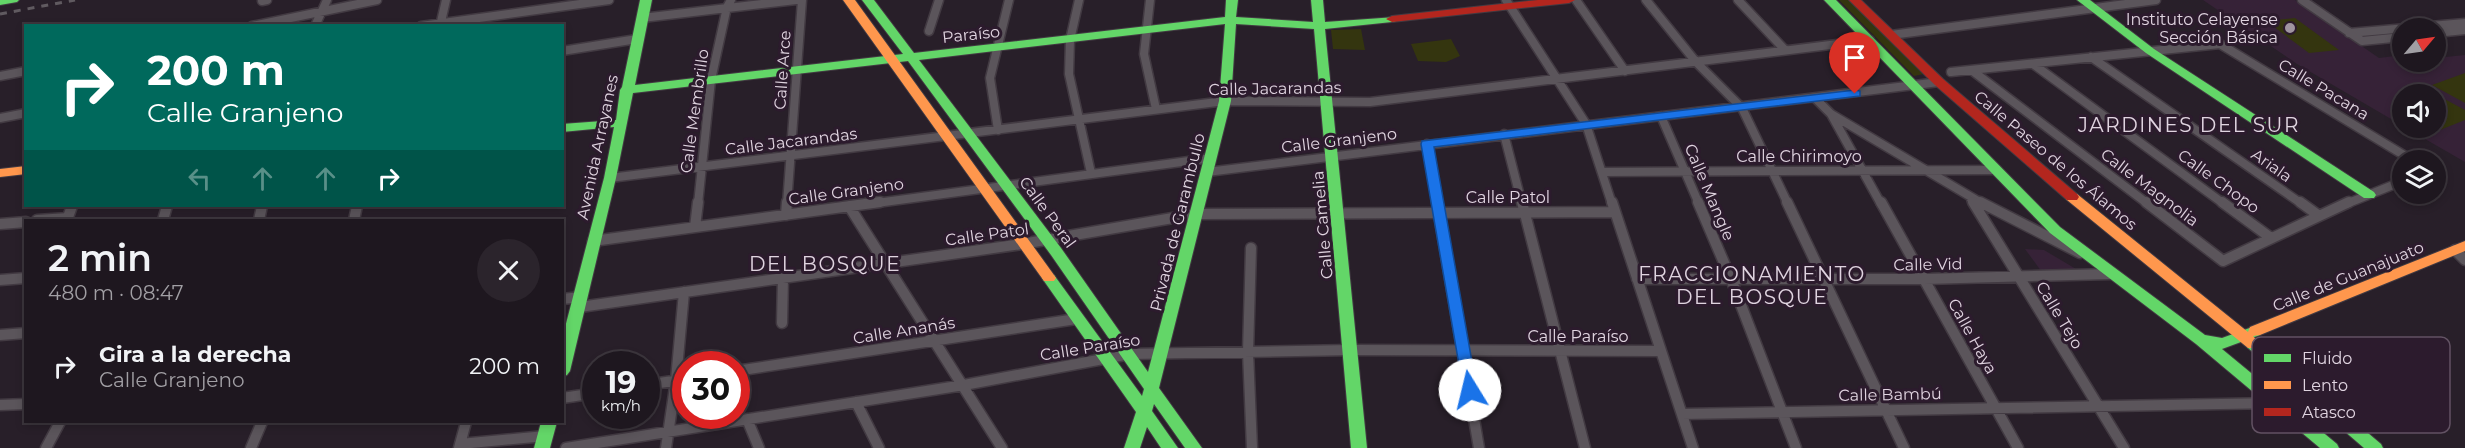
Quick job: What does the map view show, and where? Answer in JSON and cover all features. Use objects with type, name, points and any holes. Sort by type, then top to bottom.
[{"type":"main road","points":[[0,2],[13,0]]},
{"type":"main road","name":"Avenida Arrayanes","points":[[564,366],[610,178],[646,0]]},
{"type":"main road","points":[[849,0],[1170,448]]},
{"type":"main road","name":"Calle Peral","points":[[868,0],[1048,240],[1130,354],[1151,391],[1194,448]]},
{"type":"main road","name":"Privada de Garambullo","points":[[1132,448],[1151,391],[1225,101],[1233,0]]},
{"type":"main road","name":"Calle Camelia","points":[[1317,0],[1359,448]]},
{"type":"main road","name":"Paraíso","points":[[626,90],[1232,20],[1320,27],[1508,3],[1569,0]]},
{"type":"main road","points":[[1830,0],[2055,230],[2110,274],[2201,340],[2252,383]]},
{"type":"main road","name":"Calle Paseo de los Álamos","points":[[1855,0],[1939,82],[2025,159],[2252,344]]},
{"type":"main road","points":[[2088,4],[2150,51],[2369,195]]},
{"type":"main road","points":[[564,128],[620,123]]},
{"type":"main road","points":[[0,173],[24,170]]},
{"type":"main road","name":"Calle de Guanajuato","points":[[2243,336],[2462,252]]},
{"type":"main road","points":[[2201,340],[2223,344],[2243,336]]},
{"type":"main road","points":[[543,442],[549,423]]},
{"type":"main road","points":[[2312,433],[2331,448]]},
{"type":"main road","name":"Calle Paseo de los Álamos","points":[[2357,433],[2375,448]]},
{"type":"street","points":[[316,24],[327,0]]},
{"type":"street","points":[[262,24],[377,0]]},
{"type":"street","points":[[446,0],[441,23],[564,3],[609,0]]},
{"type":"street","points":[[642,18],[729,4],[796,0]]},
{"type":"street","name":"Calle Arce","points":[[786,215],[802,0]]},
{"type":"street","points":[[929,31],[939,0]]},
{"type":"street","points":[[998,130],[990,78],[1009,0]]},
{"type":"street","points":[[1079,0],[1070,40],[1069,74],[1091,173]]},
{"type":"street","points":[[1150,0],[1144,54],[1156,109]]},
{"type":"street","points":[[1576,0],[1625,71]]},
{"type":"street","points":[[1646,0],[1696,62],[1742,108],[1904,448]]},
{"type":"street","points":[[1738,0],[1785,50]]},
{"type":"street","points":[[1891,34],[2088,4],[2156,0]]},
{"type":"street","points":[[2302,0],[2362,41],[2392,38]]},
{"type":"street","points":[[1508,3],[1586,124],[1693,448]]},
{"type":"street","name":"Calle Membrillo","points":[[695,227],[711,80],[729,4]]},
{"type":"street","points":[[2446,24],[2465,22]]},
{"type":"street","points":[[2349,33],[2392,29]]},
{"type":"street","points":[[2446,32],[2465,30]]},
{"type":"street","points":[[564,51],[638,39]]},
{"type":"street","name":"Calle Jacarandas","points":[[610,178],[1225,101],[1370,102],[1870,40]]},
{"type":"street","name":"Calle Pacana","points":[[2150,51],[2220,44],[2395,150]]},
{"type":"street","points":[[1951,72],[1974,72],[2150,51]]},
{"type":"street","name":"Ariala","points":[[2091,57],[2318,215]]},
{"type":"street","name":"Calle Chopo","points":[[2033,64],[2271,238]]},
{"type":"street","points":[[0,76],[24,71]]},
{"type":"street","name":"Calle Magnolia","points":[[1974,72],[2223,261],[2271,238]]},
{"type":"street","name":"Calle Granjeno","points":[[1207,172],[1586,124],[1816,99],[1939,82]]},
{"type":"street","name":"Calle Tejo","points":[[1816,99],[1831,114],[1969,197],[2091,259]]},
{"type":"street","points":[[0,118],[24,113]]},
{"type":"street","name":"Calle Haya","points":[[1831,114],[2018,448]]},
{"type":"street","name":"Calle Mangle","points":[[1661,116],[1731,279],[1796,448]]},
{"type":"street","points":[[1504,134],[1585,448]]},
{"type":"street","points":[[1427,144],[1479,448]]},
{"type":"street","name":"Calle Granjeno","points":[[593,241],[1211,158]]},
{"type":"street","name":"Calle Chirimoyo","points":[[1602,172],[1996,170]]},
{"type":"street","points":[[2271,238],[2318,215],[2392,186]]},
{"type":"street","name":"Calle Tejo","points":[[1969,197],[2124,448]]},
{"type":"street","points":[[849,206],[936,340],[1002,448]]},
{"type":"street","name":"Calle Patol","points":[[564,299],[581,302],[684,292],[1022,244],[1196,214],[1615,212]]},
{"type":"street","points":[[0,224],[24,222]]},
{"type":"street","points":[[1251,248],[1248,351],[1252,448]]},
{"type":"street","name":"Calle Vid","points":[[1637,279],[1925,279],[2110,274]]},
{"type":"street","points":[[0,280],[24,278]]},
{"type":"street","points":[[782,323],[783,278]]},
{"type":"street","points":[[682,351],[684,292]]},
{"type":"street","name":"Calle Ananás","points":[[750,369],[1076,319]]},
{"type":"street","points":[[0,335],[24,333]]},
{"type":"street","name":"Calle Paraíso","points":[[750,419],[964,385],[1130,354],[1351,350],[1661,351]]},
{"type":"street","points":[[564,398],[582,395]]},
{"type":"street","points":[[856,402],[879,448]]},
{"type":"street","name":"Calle Bambú","points":[[1682,414],[2252,403]]},
{"type":"street","points":[[0,405],[24,404]]},
{"type":"street","points":[[666,448],[672,416]]},
{"type":"street","points":[[46,448],[59,423]]},
{"type":"street","points":[[251,448],[262,423]]},
{"type":"street","points":[[466,423],[460,446],[543,442]]},
{"type":"street","points":[[750,426],[759,448]]},
{"type":"street","name":"Calle Paraíso","points":[[566,448],[686,429]]},
{"type":"shaded area","points":[[1839,0],[1850,0],[1924,74],[1914,76]]},
{"type":"shaded area","points":[[2203,0],[2295,0],[2379,58],[2392,56],[2392,72],[2446,72],[2446,57],[2465,55],[2465,162],[2423,138],[2446,138],[2446,84],[2392,84],[2392,120],[2297,64]]},
{"type":"shaded area","points":[[2295,18],[2339,50],[2309,53],[2266,21]]},
{"type":"shaded area","points":[[1361,29],[1365,50],[1333,49],[1331,30]]},
{"type":"shaded area","points":[[1451,39],[1460,56],[1446,62],[1418,61],[1411,44]]},
{"type":"shaded area","points":[[2465,73],[2465,103],[2446,93],[2446,84],[2435,84]]},
{"type":"shaded area","points":[[2446,100],[2465,110],[2465,120],[2446,128]]},
{"type":"shaded area","points":[[2025,249],[2044,250],[2076,269],[2077,274],[2044,275]]},
{"type":"railway","points":[[0,14],[75,0]]},
{"type":"traffic: fast","points":[[0,2],[13,0]]},
{"type":"traffic: fast","points":[[564,363],[610,178],[646,0]]},
{"type":"traffic: fast","points":[[868,0],[1056,252],[1194,448]]},
{"type":"traffic: fast","points":[[1132,448],[1151,391],[1225,101],[1232,0]]},
{"type":"traffic: fast","points":[[1317,0],[1359,448]]},
{"type":"traffic: fast","points":[[1830,0],[2055,230],[2201,340],[2223,344],[2255,331]]},
{"type":"traffic: fast","points":[[2083,0],[2150,51],[2369,195]]},
{"type":"traffic: fast","points":[[626,90],[1232,20],[1320,26],[1392,19]]},
{"type":"traffic: fast","points":[[564,128],[620,123]]},
{"type":"traffic: fast","points":[[1049,278],[1170,448]]},
{"type":"traffic: fast","points":[[2202,341],[2252,382]]},
{"type":"traffic: fast","points":[[542,448],[549,423]]},
{"type":"traffic: fast","points":[[2313,433],[2331,448]]},
{"type":"traffic: fast","points":[[2357,433],[2375,448]]},
{"type":"traffic: slow","points":[[849,0],[1049,278]]},
{"type":"traffic: slow","points":[[0,173],[24,170]]},
{"type":"traffic: slow","points":[[2072,197],[2252,343]]},
{"type":"traffic: slow","points":[[2255,331],[2465,246]]},
{"type":"traffic: jam","points":[[1392,19],[1569,0]]},
{"type":"traffic: jam","points":[[1855,0],[1939,82],[2072,197]]},
{"type":"place","name":"Instituto Celayense Sección Básica","points":[[2290,28]]},
{"type":"district","name":"JARDINES DEL SUR","points":[[2189,125]]},
{"type":"district","name":"DEL BOSQUE","points":[[825,264]]},
{"type":"district","name":"FRACCIONAMIENTO DEL BOSQUE","points":[[1752,286]]},
{"type":"route","points":[[1470,390],[1427,144],[1855,94]]}]
